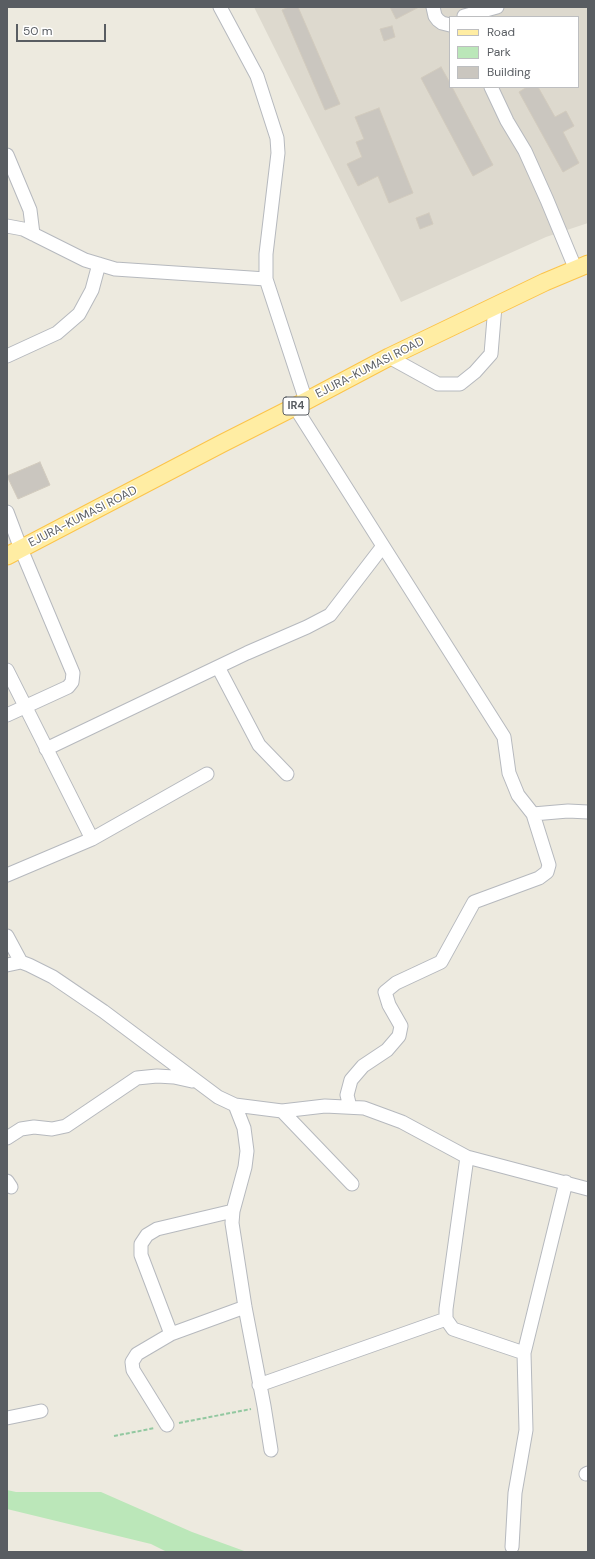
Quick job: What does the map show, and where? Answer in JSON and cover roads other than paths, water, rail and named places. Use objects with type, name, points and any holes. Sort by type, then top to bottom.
[{"type":"main road","name":"EJURA-KUMASI ROAD","points":[[14,552],[389,357],[545,282],[582,267]]},
{"type":"street","points":[[220,7],[257,76],[277,138],[278,153],[266,254],[266,279],[301,404],[384,546],[504,737],[510,774],[518,794],[533,814],[549,865],[547,872],[539,878],[474,902],[441,962],[396,983],[386,992],[389,1005],[400,1026],[399,1036],[387,1050],[363,1066],[350,1080],[347,1095],[350,1107]]},
{"type":"street","points":[[434,7],[435,16],[438,20],[449,25]]},
{"type":"street","points":[[465,13],[497,7]]},
{"type":"street","points":[[491,88],[507,121],[525,151],[547,200],[582,267]]},
{"type":"street","points":[[7,155],[30,210],[33,234]]},
{"type":"street","points":[[7,226],[23,229],[85,260],[115,269],[266,279]]},
{"type":"street","points":[[7,356],[57,332],[79,314],[92,290],[99,264]]},
{"type":"street","points":[[389,357],[438,384],[460,384],[475,372],[490,354],[495,306]]},
{"type":"street","points":[[7,512],[14,552],[73,673],[72,682],[68,687],[7,715]]},
{"type":"street","points":[[46,748],[330,615],[384,546]]},
{"type":"street","points":[[218,667],[258,745],[287,774]]},
{"type":"street","points":[[7,670],[92,839]]},
{"type":"street","points":[[7,875],[92,839],[207,774]]},
{"type":"street","points":[[533,814],[568,811],[588,812]]},
{"type":"street","points":[[7,936],[21,962]]},
{"type":"street","points":[[7,965],[21,962],[30,964],[53,977],[218,1097],[235,1105],[282,1111],[325,1106],[364,1108],[402,1122],[467,1157],[588,1189]]},
{"type":"street","points":[[7,1138],[21,1130],[34,1127],[52,1129],[66,1126],[137,1078],[157,1076],[196,1081]]},
{"type":"street","points":[[235,1105],[244,1128],[247,1151],[245,1167],[233,1211],[232,1223],[244,1307],[264,1406],[271,1450]]},
{"type":"street","points":[[282,1111],[352,1184]]},
{"type":"street","points":[[467,1157],[446,1309],[446,1319],[453,1330],[524,1353]]},
{"type":"street","points":[[512,1547],[515,1493],[526,1430],[524,1353],[566,1182]]},
{"type":"street","points":[[171,1334],[141,1255],[141,1244],[147,1235],[157,1229],[233,1211]]},
{"type":"street","points":[[167,1425],[133,1370],[132,1362],[137,1354],[171,1334],[244,1307]]},
{"type":"street","points":[[259,1385],[446,1319]]},
{"type":"street","points":[[7,1418],[41,1411]]}]
